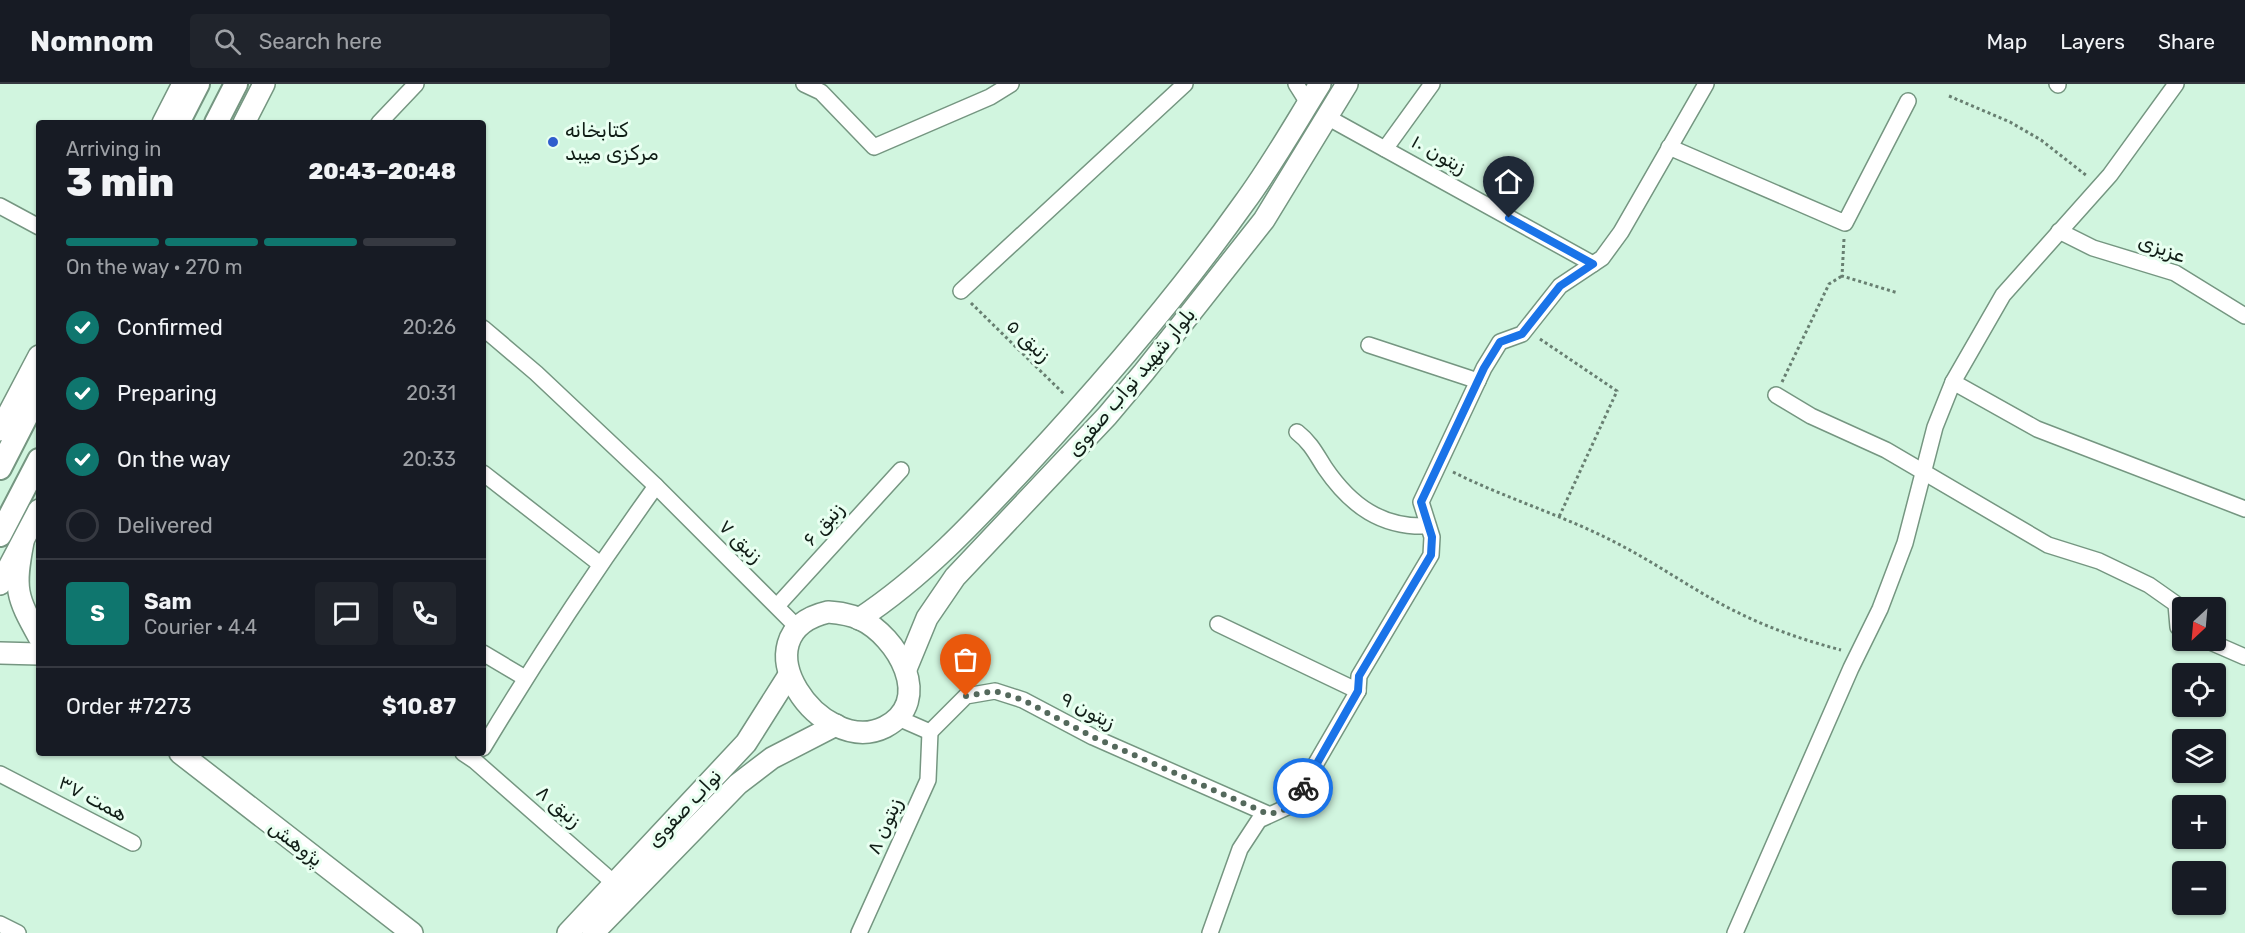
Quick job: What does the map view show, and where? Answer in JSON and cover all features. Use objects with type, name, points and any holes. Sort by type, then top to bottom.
[{"type":"main road","points":[[165,120],[183,84]]},
{"type":"main road","points":[[180,120],[198,84]]},
{"type":"main road","points":[[218,120],[236,84]]},
{"type":"main road","points":[[246,120],[264,84]]},
{"type":"main road","name":"بلوار شهید نواب صفوی","points":[[859,619],[896,595],[935,560],[1125,357],[1244,204],[1320,84]]},
{"type":"main road","name":"بلوار شهید نواب صفوی","points":[[906,669],[927,618],[955,577],[1107,416],[1144,372],[1264,220],[1347,84]]},
{"type":"main road","points":[[0,430],[36,362]]},
{"type":"main road","points":[[0,468],[36,398]]},
{"type":"main road","points":[[0,535],[36,466]]},
{"type":"main road","points":[[0,584],[36,516]]},
{"type":"main road","points":[[23,542],[16,576],[19,601],[36,632]]},
{"type":"main road","points":[[828,612],[859,619],[882,634],[900,656],[906,669],[909,685],[907,702],[898,718],[884,728],[867,732],[836,725],[813,710],[796,689],[789,675],[786,659],[789,642],[797,627],[812,616],[828,612]]},
{"type":"main road","points":[[0,652],[36,654]]},
{"type":"main road","name":"نواب صفوی","points":[[568,933],[746,743],[789,675]]},
{"type":"main road","name":"نواب صفوی","points":[[593,933],[738,784],[772,758],[836,725]]},
{"type":"main road","name":"پژوهش","points":[[184,756],[412,933]]},
{"type":"street","points":[[382,120],[416,84]]},
{"type":"street","points":[[804,84],[821,92],[874,147],[990,97],[1011,84]]},
{"type":"street","points":[[1296,84],[1308,103]]},
{"type":"street","points":[[1385,148],[1432,84]]},
{"type":"street","points":[[1210,933],[1240,849],[1259,820],[1296,803],[1358,691],[1359,676],[1431,555],[1432,537],[1421,502],[1478,381],[1500,342],[1522,334],[1560,286],[1602,258],[1621,232],[1706,84]]},
{"type":"street","points":[[1735,933],[1880,609],[1905,543],[1935,427],[1953,382],[2002,295],[2100,186],[2176,84]]},
{"type":"street","points":[[961,291],[1176,87]]},
{"type":"street","points":[[1670,147],[1845,223],[1908,101]]},
{"type":"street","name":"زیتون ۱۰","points":[[1327,117],[1593,264]]},
{"type":"street","points":[[0,206],[36,225]]},
{"type":"street","name":"عزیزی","points":[[2059,231],[2093,248],[2175,273],[2245,316]]},
{"type":"street","name":"زنبق ۷","points":[[486,331],[536,373],[656,486],[797,627]]},
{"type":"street","points":[[1369,345],[1478,381]]},
{"type":"street","points":[[1953,382],[2037,429],[2245,509]]},
{"type":"street","points":[[1776,395],[1811,416],[1886,450],[2048,545],[2099,561],[2149,585],[2172,601]]},
{"type":"street","points":[[1297,432],[1310,442],[1325,468],[1356,504],[1405,527],[1428,526]]},
{"type":"street","name":"زنبق ۶","points":[[777,606],[901,470]]},
{"type":"street","points":[[486,474],[600,564]]},
{"type":"street","points":[[486,737],[600,564],[656,486]]},
{"type":"street","points":[[1218,624],[1358,691]]},
{"type":"street","points":[[2226,649],[2245,657]]},
{"type":"street","points":[[486,655],[525,678]]},
{"type":"street","name":"زیتون ۹","points":[[930,732],[966,696],[995,691],[1023,700],[1093,737],[1268,814]]},
{"type":"street","points":[[898,718],[930,732]]},
{"type":"street","name":"زیتون ۸","points":[[859,933],[928,780],[930,732]]},
{"type":"street","name":"زنبق ۸","points":[[477,756],[614,883]]},
{"type":"street","name":"همت ۳۷","points":[[0,774],[133,843]]},
{"type":"street","points":[[0,924],[18,933]]},
{"type":"path","points":[[1949,96],[2010,122],[2041,140],[2100,186]]},
{"type":"path","points":[[1842,276],[1845,223]]},
{"type":"path","points":[[1776,395],[1829,284],[1842,276],[1898,293]]},
{"type":"path","name":"زنبق ۵","points":[[961,291],[1007,341],[1079,408]]},
{"type":"path","points":[[1526,330],[1617,390],[1559,517]]},
{"type":"path","points":[[1438,464],[1491,491],[1559,517],[1623,546],[1742,615],[1800,639],[1858,655]]},
{"type":"way so far","points":[[966,696],[995,691],[1023,700],[1093,737],[1268,814],[1280,812],[1296,803],[1303,788]]},
{"type":"place","name":"کتابخانه مرکزی میبد","points":[[553,142]]},
{"type":"route","points":[[1303,788],[1358,691],[1359,676],[1431,555],[1432,537],[1421,502],[1484,368],[1500,342],[1522,334],[1560,286],[1593,264],[1509,218]]}]
